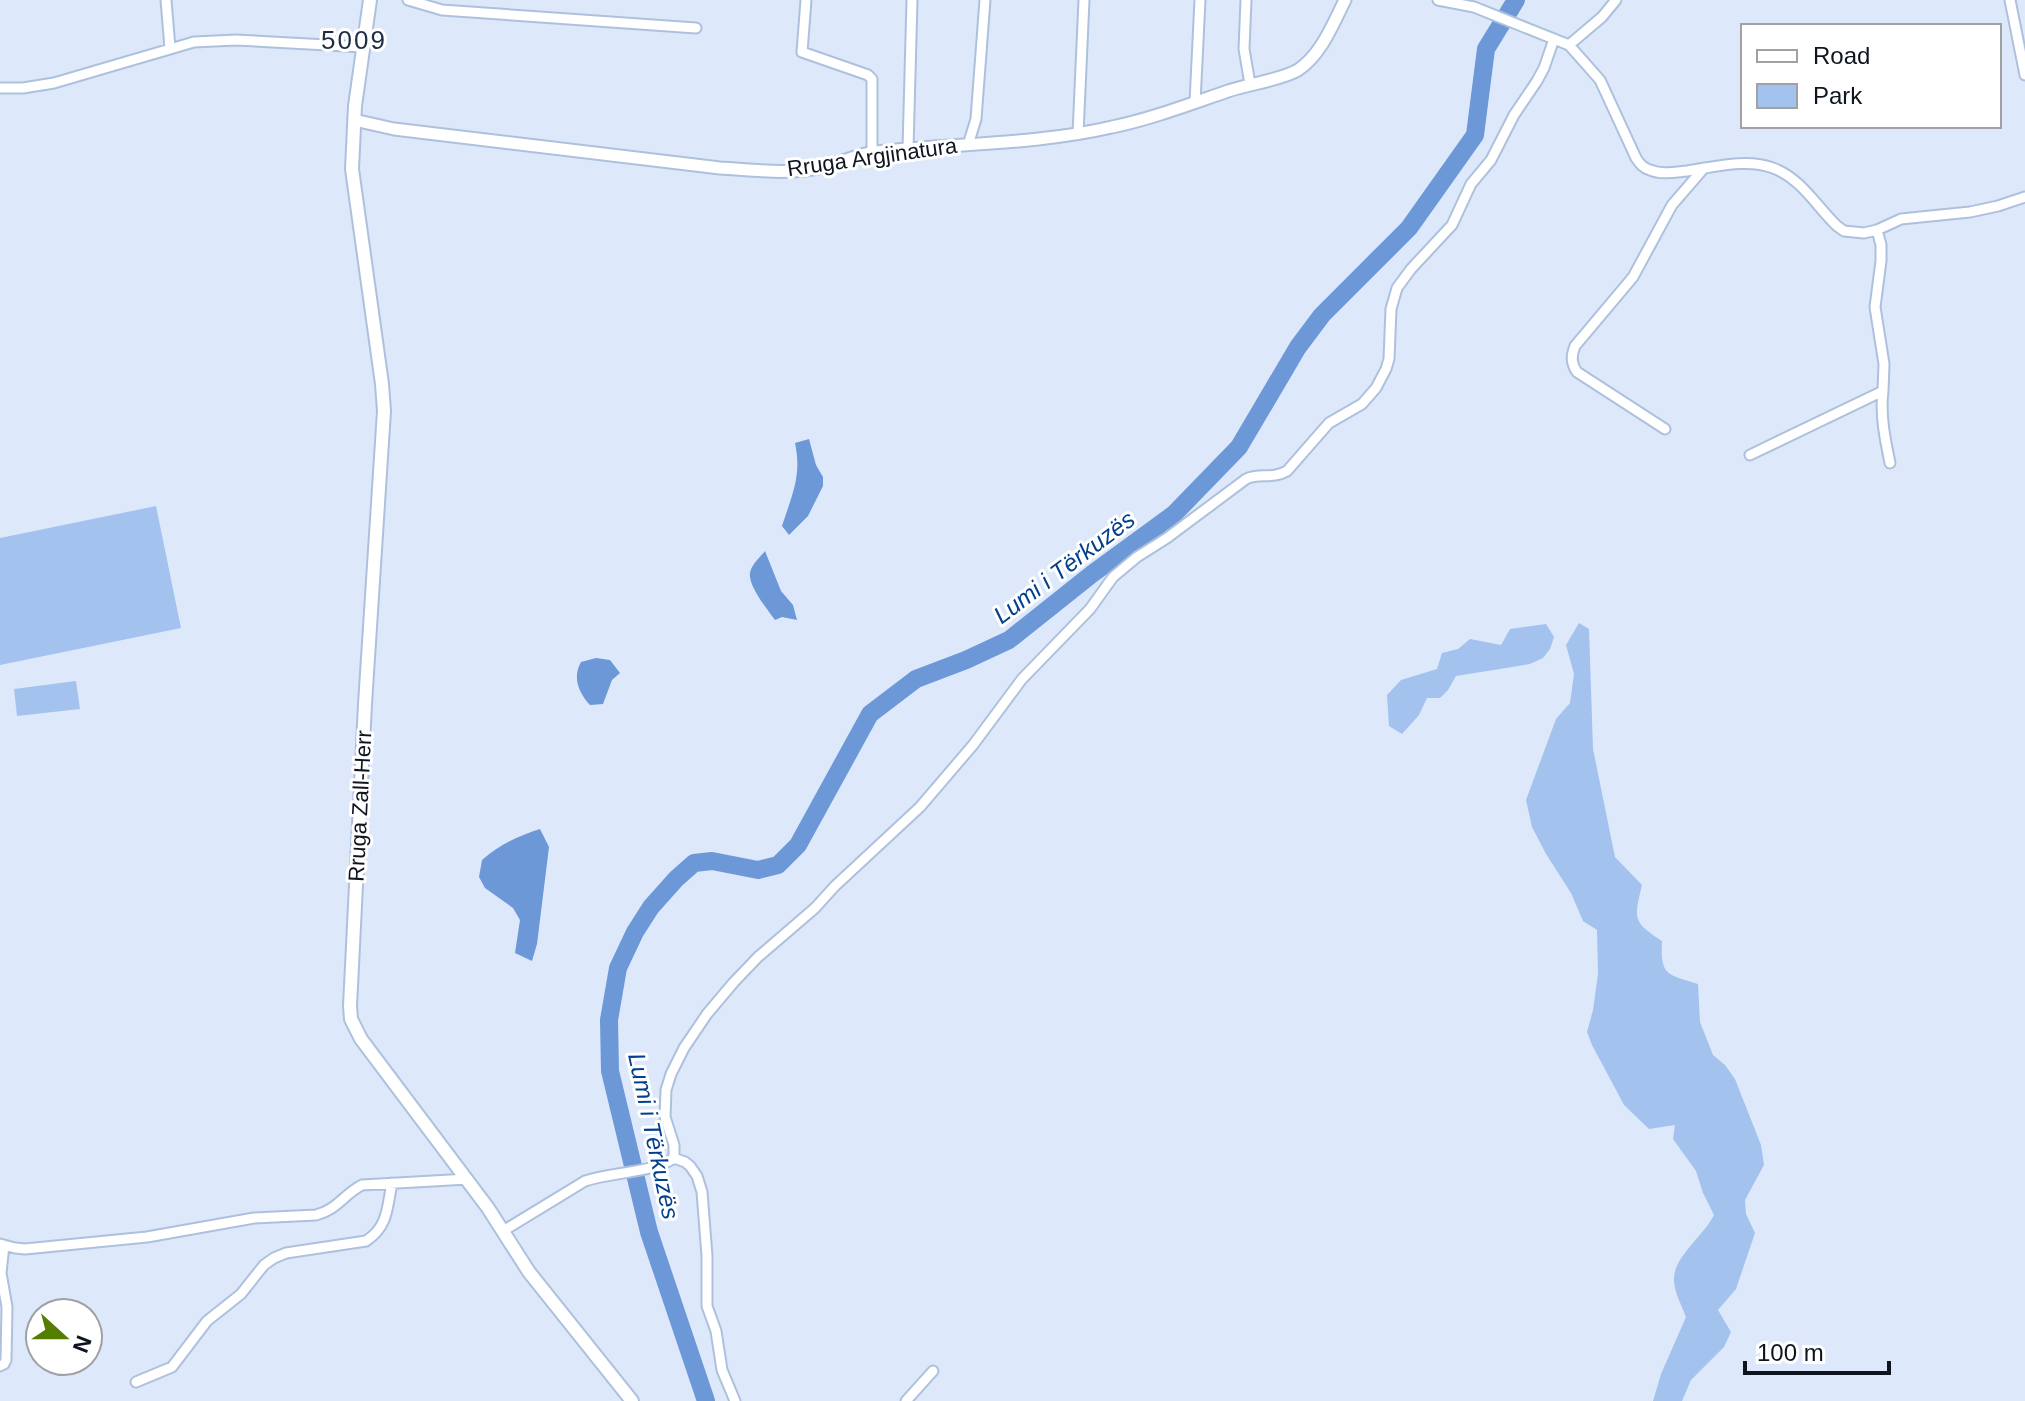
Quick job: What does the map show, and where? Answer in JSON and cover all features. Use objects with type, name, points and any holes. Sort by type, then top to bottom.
[{"type":"main road","name":"Rruga Zall-Herr","points":[[370,0],[354,120],[352,169],[384,411],[365,704],[351,1019],[361,1039],[468,1179],[529,1272],[626,1399]]},
{"type":"street","points":[[166,0],[170,48]]},
{"type":"street","points":[[408,0],[442,10],[696,28]]},
{"type":"street","points":[[806,0],[802,52],[871,76],[872,153]]},
{"type":"street","points":[[908,149],[912,0]]},
{"type":"street","points":[[968,145],[976,119],[985,0]]},
{"type":"street","points":[[1078,134],[1084,0]]},
{"type":"street","points":[[1195,102],[1200,0]]},
{"type":"street","points":[[1246,0],[1244,49],[1250,84]]},
{"type":"street","name":"Rruga Argjinatura","points":[[354,120],[394,129],[720,168],[809,169],[872,153],[1078,134],[1149,118],[1250,84],[1285,76],[1303,66],[1320,46],[1345,0]]},
{"type":"street","points":[[1438,0],[1490,13],[1569,45],[1600,80],[1636,158],[1642,166],[1659,173],[1763,164],[1793,178],[1844,231],[1864,233],[1901,219],[1970,212],[2025,197]]},
{"type":"street","points":[[1569,45],[1602,17],[1616,0]]},
{"type":"street","points":[[2010,0],[2025,75]]},
{"type":"street","points":[[674,1158],[674,1145],[665,1117],[666,1090],[671,1074],[707,1014],[734,982],[920,807],[973,745],[1022,679],[1090,609],[1113,577],[1237,484],[1252,476],[1279,475],[1287,471],[1329,423],[1370,397],[1382,379],[1389,359],[1391,309],[1397,288],[1452,225],[1471,184],[1491,160],[1514,115],[1537,81],[1554,39]]},
{"type":"street","points":[[0,88],[54,83],[194,42],[236,40],[363,47]]},
{"type":"street","points":[[1665,429],[1577,372],[1571,355],[1575,346],[1633,277],[1672,205],[1704,168]]},
{"type":"street","points":[[1877,230],[1881,261],[1875,307],[1884,364],[1881,404],[1890,463]]},
{"type":"street","points":[[1750,455],[1883,391]]},
{"type":"street","points":[[503,1231],[585,1181],[662,1165],[674,1158]]},
{"type":"street","points":[[674,1158],[690,1166],[702,1192],[707,1306],[716,1331],[722,1370],[735,1401]]},
{"type":"street","points":[[0,1366],[6,1360],[8,1322],[7,1295],[1,1273],[2,1244],[25,1249],[147,1237],[254,1218],[316,1215],[326,1213],[362,1185],[468,1179]]},
{"type":"street","points":[[136,1382],[172,1367],[207,1321],[241,1294],[264,1265],[274,1258],[286,1253],[366,1241],[374,1236],[385,1219],[392,1183]]},
{"type":"street","points":[[906,1401],[933,1371]]},
{"type":"green space","points":[[156,506],[181,628],[0,665],[0,538]]},
{"type":"green space","points":[[1579,623],[1589,629],[1593,749],[1615,857],[1642,885],[1638,918],[1645,929],[1662,941],[1665,968],[1673,975],[1698,984],[1700,1022],[1713,1055],[1735,1079],[1761,1145],[1764,1165],[1745,1200],[1746,1214],[1755,1233],[1736,1289],[1718,1310],[1731,1332],[1724,1347],[1691,1380],[1682,1401],[1653,1401],[1661,1374],[1686,1317],[1675,1289],[1675,1272],[1683,1255],[1714,1215],[1696,1171],[1673,1139],[1675,1125],[1649,1129],[1624,1105],[1592,1045],[1587,1032],[1598,974],[1597,930],[1583,921],[1571,893],[1546,854],[1532,827],[1526,800],[1556,719],[1570,703],[1574,674],[1566,645]]},
{"type":"green space","points":[[1546,624],[1554,637],[1543,658],[1530,664],[1456,676],[1440,698],[1427,698],[1419,715],[1402,734],[1389,726],[1387,695],[1401,680],[1437,669],[1442,653],[1458,649],[1470,639],[1501,645],[1510,629]]},
{"type":"green space","points":[[76,681],[80,709],[17,716],[14,689]]},
{"type":"shaded area","points":[[809,439],[816,465],[823,477],[823,486],[808,516],[789,535],[782,526],[797,476],[795,443]]},
{"type":"shaded area","points":[[765,551],[781,591],[793,605],[797,620],[782,617],[775,620],[752,584],[751,570]]},
{"type":"shaded area","points":[[596,658],[610,660],[620,673],[612,680],[603,704],[590,705],[580,690],[577,674],[581,662]]},
{"type":"shaded area","points":[[540,829],[549,847],[537,944],[532,961],[515,953],[520,920],[513,908],[485,888],[479,877],[482,860],[488,855]]},
{"type":"waterway","name":"Lumi i Tërkuzës","points":[[706,1401],[649,1232],[610,1071],[609,1020],[618,968],[635,932],[651,907],[694,863],[712,861],[758,870],[778,865],[798,845],[870,714],[916,679],[1009,640],[1174,514],[1239,447],[1298,347],[1322,315],[1409,228],[1475,135],[1486,49],[1516,0]]},
{"type":"district","name":"5009","points":[[354,40]]}]
